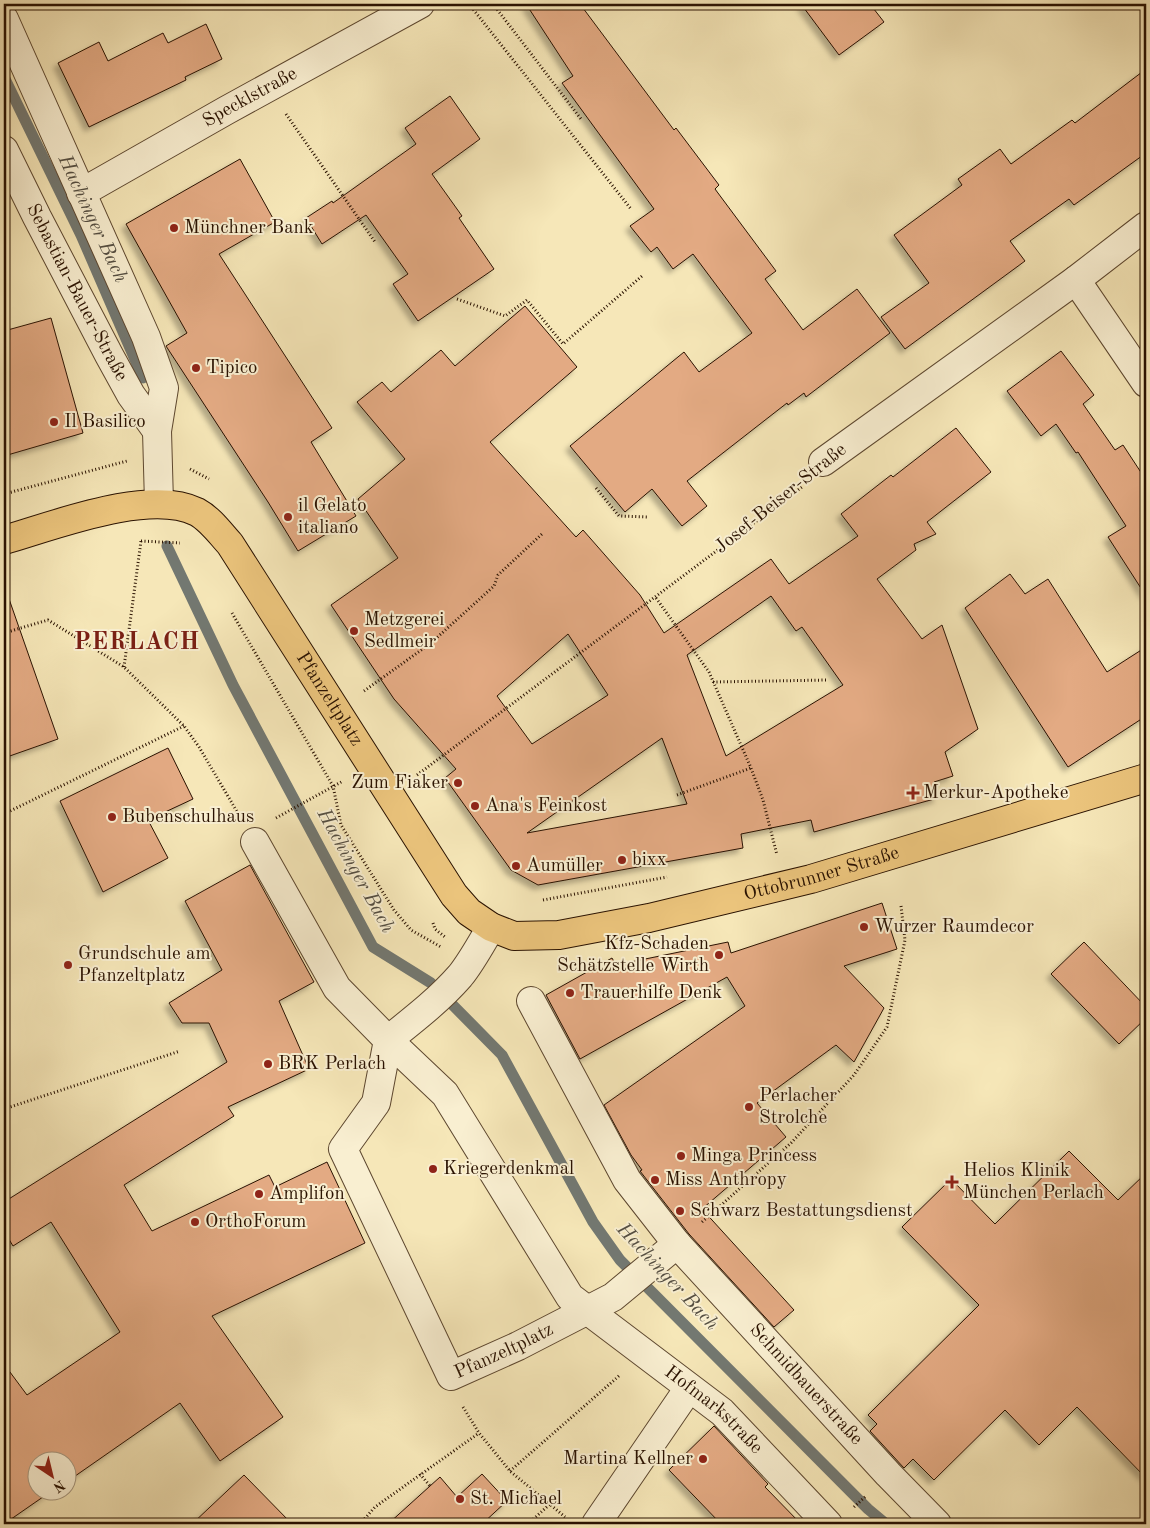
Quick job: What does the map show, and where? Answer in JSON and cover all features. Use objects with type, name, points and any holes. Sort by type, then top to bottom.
[{"type":"main road","name":"Pfanzeltplatz","points":[[4,540],[134,505],[159,503],[198,512],[230,544],[451,890],[469,912],[491,927]]},
{"type":"main road","name":"Ottobrunner Straße","points":[[491,927],[514,936],[559,935],[649,918],[811,879],[1146,778]]},
{"type":"street","name":"Specklstraße","points":[[81,193],[267,87],[420,4]]},
{"type":"street","name":"Sebastian-Bauer-Straße","points":[[4,19],[146,336],[164,388],[158,444],[159,503]]},
{"type":"street","name":"Sebastian-Bauer-Straße","points":[[4,150],[36,217],[158,444]]},
{"type":"street","name":"Josef-Beiser-Straße","points":[[823,462],[1076,280],[1146,226]]},
{"type":"street","points":[[1076,280],[1146,383]]},
{"type":"street","name":"Pfanzeltplatz","points":[[255,842],[337,988],[445,1094],[570,1297],[587,1309],[518,1346],[451,1376],[343,1149],[376,1103],[388,1040]]},
{"type":"street","points":[[388,1040],[418,1016],[458,978],[491,927]]},
{"type":"street","points":[[531,1002],[627,1180],[677,1244],[613,1297],[587,1309]]},
{"type":"street","name":"Schmidbauerstraße","points":[[677,1244],[882,1467],[937,1524]]},
{"type":"street","name":"Hofmarkstraße","points":[[587,1309],[722,1412],[838,1518]]},
{"type":"street","points":[[583,1523],[689,1388]]},
{"type":"path","points":[[469,4],[630,209]]},
{"type":"path","points":[[493,4],[581,119]]},
{"type":"path","points":[[267,87],[375,242]]},
{"type":"path","points":[[457,299],[505,316],[527,300],[563,344],[642,276]]},
{"type":"path","points":[[4,494],[143,457],[158,444],[191,470],[212,481]]},
{"type":"path","name":"Josef-Beiser-Straße","points":[[422,783],[417,775],[801,488],[823,462]]},
{"type":"path","points":[[596,488],[619,516],[649,516]]},
{"type":"path","points":[[124,667],[141,541],[159,503]]},
{"type":"path","points":[[359,683],[364,691],[431,643],[494,586],[498,575],[543,533]]},
{"type":"path","points":[[141,541],[183,543]]},
{"type":"path","points":[[656,598],[709,672],[714,682],[763,800],[777,855]]},
{"type":"path","points":[[230,609],[333,786],[341,825],[346,834],[394,910],[411,930],[441,948]]},
{"type":"path","points":[[4,633],[48,620],[124,667],[184,726],[199,746],[255,842]]},
{"type":"path","points":[[714,682],[827,680]]},
{"type":"path","points":[[4,814],[184,726]]},
{"type":"path","points":[[677,795],[751,768]]},
{"type":"path","points":[[279,816],[314,798]]},
{"type":"path","points":[[772,856],[786,853]]},
{"type":"path","points":[[543,900],[674,876]]},
{"type":"path","points":[[677,1244],[791,1143],[854,1075],[887,1027],[905,940],[901,906]]},
{"type":"path","points":[[4,1109],[180,1051]]},
{"type":"path","points":[[510,1471],[645,1354]]},
{"type":"path","points":[[451,1376],[464,1407],[478,1433],[510,1471],[550,1504],[583,1523]]},
{"type":"path","points":[[360,1524],[374,1507],[478,1433]]},
{"type":"path","points":[[420,1474],[430,1486]]},
{"type":"path","points":[[838,1518],[868,1494]]},
{"type":"path","points":[[528,1524],[550,1504]]},
{"type":"building","points":[[526,4],[580,4],[674,130],[676,128],[719,185],[715,189],[776,271],[765,279],[803,330],[857,289],[890,333],[806,397],[804,393],[788,405],[787,403],[687,481],[707,506],[682,526],[652,489],[625,512],[570,446],[684,352],[699,372],[752,333],[693,254],[673,269],[657,247],[651,252],[630,226],[654,209],[562,83],[573,76]]},
{"type":"building","points":[[801,4],[870,4],[884,22],[839,55]]},
{"type":"building","points":[[206,24],[222,59],[185,77],[186,80],[89,127],[58,63],[99,42],[108,61],[163,33],[168,43]]},
{"type":"building","points":[[1146,69],[1146,153],[1074,205],[1069,199],[1010,241],[1025,261],[905,349],[881,317],[929,283],[894,235],[962,185],[958,179],[1000,149],[1011,164],[1072,120],[1075,123]]},
{"type":"building","points":[[450,96],[480,139],[432,174],[462,216],[459,218],[494,269],[418,321],[393,284],[408,274],[366,215],[322,244],[306,218],[332,201],[333,203],[416,144],[405,128]]},
{"type":"building","points":[[240,159],[275,222],[219,254],[332,428],[311,442],[356,516],[298,551],[166,346],[187,333],[126,224]]},
{"type":"building","points":[[525,306],[577,367],[490,442],[576,537],[583,530],[640,595],[664,633],[771,559],[789,584],[858,536],[841,514],[891,475],[893,477],[956,428],[991,472],[927,522],[936,534],[914,544],[916,550],[877,579],[922,639],[942,625],[978,729],[945,752],[953,776],[934,782],[938,798],[814,832],[811,820],[741,834],[743,848],[538,885],[511,870],[445,778],[456,769],[394,699],[331,605],[398,558],[358,499],[405,459],[357,402],[382,382],[391,392],[441,350],[455,366]],"holes":[[[771,596],[796,631],[802,627],[843,685],[726,756],[687,655]],[[568,634],[608,695],[532,744],[497,696]],[[662,738],[687,804],[527,833]]]},
{"type":"building","points":[[51,318],[83,433],[4,456],[4,331]]},
{"type":"building","points":[[1061,351],[1094,395],[1083,404],[1115,450],[1123,445],[1146,480],[1146,596],[1108,537],[1126,526],[1078,452],[1076,453],[1056,424],[1041,436],[1007,391]]},
{"type":"building","points":[[1010,574],[1025,594],[1048,579],[1107,672],[1146,647],[1146,716],[1068,767],[965,608]]},
{"type":"building","points":[[8,596],[58,739],[4,758],[4,597]]},
{"type":"building","name":"Bubenschulhaus","points":[[168,748],[193,799],[148,820],[168,858],[103,892],[60,801]]},
{"type":"building","points":[[250,865],[314,982],[279,1001],[309,1069],[228,1107],[234,1116],[124,1185],[152,1231],[269,1175],[275,1187],[327,1162],[365,1243],[212,1316],[283,1417],[220,1461],[180,1403],[78,1474],[78,1450],[28,1450],[28,1500],[39,1500],[4,1524],[4,1364],[27,1395],[120,1332],[51,1222],[13,1246],[4,1231],[4,1202],[227,1062],[209,1023],[182,1023],[169,1003],[222,970],[185,901]]},
{"type":"building","points":[[882,903],[897,949],[844,966],[884,1008],[854,1062],[836,1045],[757,1103],[786,1137],[702,1209],[794,1310],[774,1327],[689,1234],[640,1171],[642,1170],[631,1155],[604,1105],[745,1006],[727,977],[580,1059],[546,995],[612,958],[616,965],[728,942],[731,953]]},
{"type":"building","points":[[1084,942],[1146,1007],[1146,1018],[1119,1044],[1051,974]]},
{"type":"building","points":[[1069,1151],[1118,1200],[1146,1173],[1146,1478],[1077,1407],[1039,1445],[1005,1410],[934,1480],[913,1459],[904,1468],[870,1431],[877,1424],[868,1415],[979,1305],[902,1227],[951,1179],[995,1224]]},
{"type":"building","points":[[714,1426],[768,1484],[765,1487],[801,1524],[721,1524],[669,1470]]},
{"type":"building","name":"St. Michael","points":[[482,1474],[507,1501],[482,1524],[388,1524],[440,1477],[457,1497]]},
{"type":"building","points":[[244,1475],[292,1524],[192,1524]]},
{"type":"waterway","name":"Hachinger Bach","points":[[4,77],[81,235],[143,378]]},
{"type":"waterway","name":"Hachinger Bach","points":[[167,546],[233,685],[373,947],[431,983],[502,1055],[593,1222],[620,1260],[868,1509],[886,1524]]},
{"type":"place","name":"Münchner Bank","points":[[174,228]]},
{"type":"place","name":"Tipico","points":[[196,368]]},
{"type":"place","name":"Il Basilico","points":[[54,422]]},
{"type":"place","name":"il Gelato italiano","points":[[288,517]]},
{"type":"place","name":"Metzgerei Sedlmeir","points":[[354,631]]},
{"type":"place","name":"Zum Fiaker","points":[[458,783]]},
{"type":"place","name":"Merkur-Apotheke","points":[[913,793]]},
{"type":"place","name":"Ana's Feinkost","points":[[475,806]]},
{"type":"place","name":"Bubenschulhaus","points":[[112,817]]},
{"type":"place","name":"bixx","points":[[622,860]]},
{"type":"place","name":"Aumüller","points":[[516,866]]},
{"type":"place","name":"Wurzer Raumdecor","points":[[864,927]]},
{"type":"place","name":"Kfz-Schaden Schätzstelle Wirth","points":[[719,955]]},
{"type":"place","name":"Grundschule am Pfanzeltplatz","points":[[68,965]]},
{"type":"place","name":"Trauerhilfe Denk","points":[[570,993]]},
{"type":"place","name":"BRK Perlach","points":[[268,1064]]},
{"type":"place","name":"Perlacher Strolche","points":[[749,1107]]},
{"type":"place","name":"Minga Princess","points":[[681,1156]]},
{"type":"place","name":"Kriegerdenkmal","points":[[433,1169]]},
{"type":"place","name":"Miss Anthropy","points":[[655,1180]]},
{"type":"place","name":"Helios Klinik München Perlach","points":[[952,1182]]},
{"type":"place","name":"Amplifon","points":[[259,1194]]},
{"type":"place","name":"Schwarz Bestattungsdienst","points":[[680,1211]]},
{"type":"place","name":"OrthoForum","points":[[195,1222]]},
{"type":"place","name":"Martina Kellner","points":[[703,1459]]},
{"type":"place","name":"St. Michael","points":[[460,1499]]},
{"type":"district","name":"PERLACH","points":[[137,643]]}]
